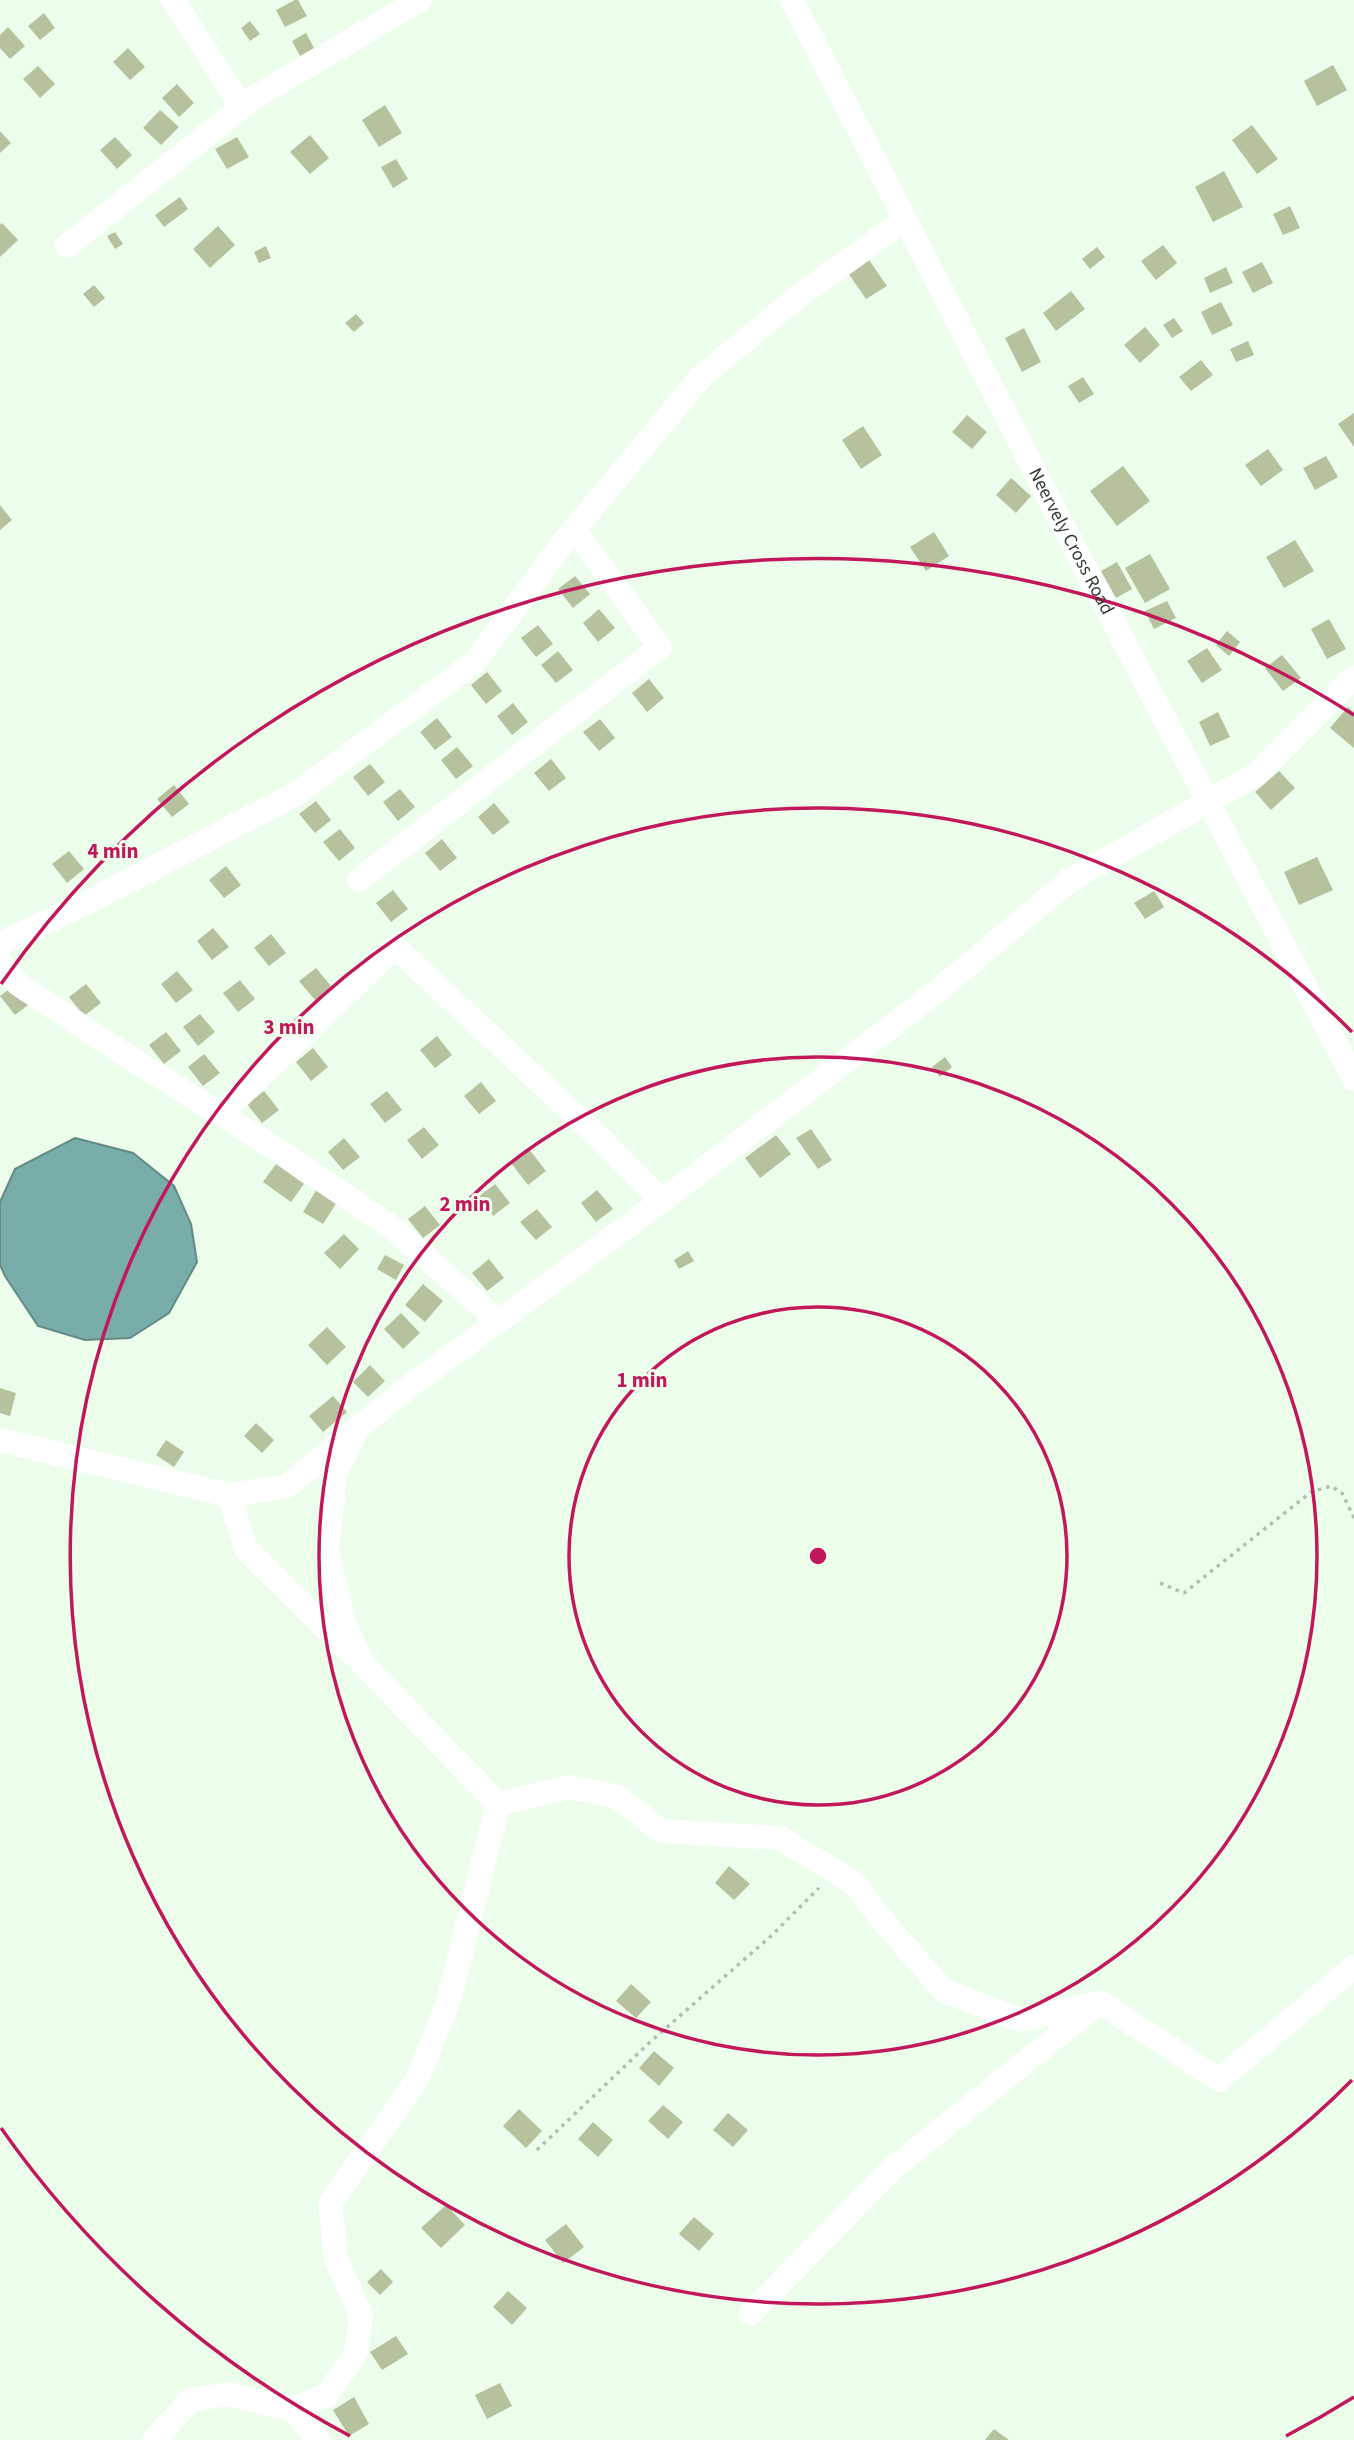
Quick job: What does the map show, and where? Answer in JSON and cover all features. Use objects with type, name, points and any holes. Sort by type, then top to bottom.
[{"type":"street","points":[[173,0],[242,107]]},
{"type":"street","points":[[67,246],[255,97],[420,0]]},
{"type":"street","name":"Neervely Cross Road","points":[[792,0],[1354,1079]]},
{"type":"street","points":[[0,944],[100,896],[296,794],[474,663],[574,529],[701,377],[800,295],[905,220]]},
{"type":"street","points":[[359,880],[660,647],[574,529]]},
{"type":"street","points":[[0,1440],[229,1495],[287,1486],[402,1392],[662,1201],[935,993],[1069,880],[1257,774],[1354,677]]},
{"type":"street","points":[[221,1114],[396,947],[600,1138],[662,1201]]},
{"type":"street","points":[[0,962],[18,984],[395,1230],[498,1321]]},
{"type":"street","points":[[359,1427],[335,1475],[327,1552],[344,1622],[363,1664]]},
{"type":"street","points":[[229,1495],[246,1549],[363,1664],[498,1804]]},
{"type":"street","points":[[498,1804],[570,1787],[618,1797],[661,1831],[780,1838],[854,1883],[944,1991],[1021,2020],[1101,2002],[1219,2080],[1354,1967]]},
{"type":"street","points":[[154,2440],[191,2400],[228,2394],[292,2408],[327,2395],[356,2353],[361,2315],[336,2259],[330,2203],[417,2080],[449,2000],[498,1804]]},
{"type":"street","points":[[751,2313],[892,2169],[1101,2002]]},
{"type":"street","points":[[292,2408],[318,2440]]},
{"type":"path","points":[[1160,1583],[1184,1593],[1311,1492],[1331,1486],[1342,1493],[1354,1518]]},
{"type":"path","points":[[537,2150],[649,2043],[771,1936],[835,1872]]},
{"type":"water","points":[[75,1138],[133,1153],[174,1186],[191,1224],[197,1262],[169,1313],[130,1338],[85,1340],[38,1326],[0,1265],[0,1202],[15,1169]]},
{"type":"building","points":[[298,0],[307,16],[285,27],[276,10]]},
{"type":"building","points":[[44,13],[55,28],[40,40],[28,26]]},
{"type":"building","points":[[250,21],[260,34],[250,41],[241,28]]},
{"type":"building","points":[[8,27],[25,46],[10,59],[0,48],[0,35]]},
{"type":"building","points":[[306,33],[314,48],[300,56],[292,41]]},
{"type":"building","points":[[128,48],[145,67],[130,80],[113,62]]},
{"type":"building","points":[[1333,65],[1347,90],[1317,106],[1304,81]]},
{"type":"building","points":[[38,66],[55,84],[40,98],[23,79]]},
{"type":"building","points":[[177,84],[194,103],[179,117],[162,98]]},
{"type":"building","points":[[385,105],[402,133],[379,147],[362,120]]},
{"type":"building","points":[[160,110],[179,127],[161,145],[143,128]]},
{"type":"building","points":[[1252,125],[1278,159],[1257,174],[1232,140]]},
{"type":"building","points":[[0,131],[11,143],[0,153]]},
{"type":"building","points":[[310,135],[329,158],[310,174],[290,152]]},
{"type":"building","points":[[115,137],[132,155],[117,169],[100,150]]},
{"type":"building","points":[[237,137],[249,157],[227,169],[215,149]]},
{"type":"building","points":[[396,159],[408,179],[393,188],[381,167]]},
{"type":"building","points":[[1224,171],[1243,207],[1213,222],[1195,187]]},
{"type":"building","points":[[180,197],[188,209],[164,227],[155,215]]},
{"type":"building","points":[[1290,206],[1300,228],[1283,235],[1273,214]]},
{"type":"building","points":[[2,223],[18,240],[0,257],[0,225]]},
{"type":"building","points":[[218,226],[235,245],[210,268],[193,249]]},
{"type":"building","points":[[115,232],[123,244],[115,249],[107,236]]},
{"type":"building","points":[[1163,245],[1177,263],[1156,280],[1141,261]]},
{"type":"building","points":[[266,246],[271,258],[259,263],[254,252]]},
{"type":"building","points":[[1097,247],[1105,257],[1090,269],[1082,259]]},
{"type":"building","points":[[867,257],[887,286],[866,299],[846,270]]},
{"type":"building","points":[[1262,262],[1273,283],[1253,293],[1242,272]]},
{"type":"building","points":[[1226,267],[1233,283],[1210,293],[1204,278]]},
{"type":"building","points":[[94,285],[105,298],[94,307],[83,294]]},
{"type":"building","points":[[1071,291],[1085,309],[1056,331],[1043,313]]},
{"type":"building","points":[[1221,302],[1233,325],[1212,335],[1201,312]]},
{"type":"building","points":[[356,314],[364,323],[354,332],[345,323]]},
{"type":"building","points":[[1174,318],[1183,331],[1172,338],[1163,325]]},
{"type":"building","points":[[1145,327],[1160,345],[1140,363],[1124,345]]},
{"type":"building","points":[[1024,328],[1041,362],[1022,372],[1005,338]]},
{"type":"building","points":[[1248,341],[1254,355],[1236,362],[1230,349]]},
{"type":"building","points":[[1201,360],[1213,375],[1191,391],[1179,377]]},
{"type":"building","points":[[1083,377],[1094,394],[1079,403],[1068,386]]},
{"type":"building","points":[[1354,413],[1354,447],[1338,424]]},
{"type":"building","points":[[967,415],[987,432],[972,449],[952,432]]},
{"type":"building","points":[[863,426],[882,455],[861,469],[842,440]]},
{"type":"building","points":[[1268,449],[1283,470],[1261,486],[1245,465]]},
{"type":"building","points":[[1326,456],[1338,477],[1315,490],[1303,468]]},
{"type":"building","points":[[1123,466],[1150,501],[1117,526],[1090,491]]},
{"type":"building","points":[[1011,478],[1031,496],[1016,513],[996,495]]},
{"type":"building","points":[[0,505],[12,520],[0,530]]},
{"type":"building","points":[[934,532],[949,556],[926,571],[910,547]]},
{"type":"building","points":[[1295,540],[1314,571],[1284,588],[1266,557]]},
{"type":"building","points":[[1150,554],[1170,589],[1145,603],[1125,568]]},
{"type":"building","points":[[1117,562],[1132,589],[1116,598],[1101,571]]},
{"type":"building","points":[[575,576],[590,594],[573,608],[558,589]]},
{"type":"building","points":[[1167,601],[1176,618],[1154,629],[1145,611]]},
{"type":"building","points":[[599,609],[615,628],[598,642],[583,623]]},
{"type":"building","points":[[1329,619],[1346,649],[1327,659],[1311,629]]},
{"type":"building","points":[[538,625],[553,644],[536,657],[521,638]]},
{"type":"building","points":[[1227,631],[1240,642],[1229,656],[1216,645]]},
{"type":"building","points":[[1207,648],[1222,670],[1202,683],[1187,661]]},
{"type":"building","points":[[558,651],[573,670],[556,683],[541,665]]},
{"type":"building","points":[[1282,655],[1301,678],[1283,691],[1265,668]]},
{"type":"building","points":[[487,672],[502,691],[486,704],[471,685]]},
{"type":"building","points":[[649,679],[664,698],[647,712],[632,693]]},
{"type":"building","points":[[513,703],[528,722],[512,735],[497,716]]},
{"type":"building","points":[[1348,707],[1354,712],[1354,748],[1330,728]]},
{"type":"building","points":[[1218,712],[1230,737],[1210,746],[1199,722]]},
{"type":"building","points":[[437,718],[452,737],[435,750],[420,732]]},
{"type":"building","points":[[600,719],[615,738],[599,751],[583,732]]},
{"type":"building","points":[[457,747],[473,766],[456,779],[441,760]]},
{"type":"building","points":[[551,759],[566,778],[549,791],[534,773]]},
{"type":"building","points":[[370,764],[385,782],[368,796],[353,777]]},
{"type":"building","points":[[1279,771],[1295,788],[1271,810],[1255,792]]},
{"type":"building","points":[[174,785],[189,804],[172,817],[157,799]]},
{"type":"building","points":[[400,789],[415,807],[398,821],[383,802]]},
{"type":"building","points":[[316,801],[331,820],[315,833],[299,814]]},
{"type":"building","points":[[494,803],[510,822],[493,835],[478,817]]},
{"type":"building","points":[[340,829],[355,848],[339,861],[323,842]]},
{"type":"building","points":[[442,839],[457,858],[440,871],[425,853]]},
{"type":"building","points":[[69,851],[84,869],[67,883],[52,864]]},
{"type":"building","points":[[1317,857],[1333,890],[1299,905],[1284,872]]},
{"type":"building","points":[[226,866],[241,885],[224,898],[209,880]]},
{"type":"building","points":[[393,890],[408,909],[391,922],[376,903]]},
{"type":"building","points":[[1154,891],[1164,907],[1145,919],[1134,903]]},
{"type":"building","points":[[213,928],[229,947],[212,960],[197,941]]},
{"type":"building","points":[[271,934],[286,953],[269,966],[254,948]]},
{"type":"building","points":[[316,968],[331,986],[315,1000],[299,981]]},
{"type":"building","points":[[177,971],[193,990],[176,1003],[161,984]]},
{"type":"building","points":[[240,980],[255,999],[238,1012],[223,993]]},
{"type":"building","points":[[17,983],[32,1002],[15,1015],[0,996]]},
{"type":"building","points":[[86,984],[101,1003],[84,1016],[69,997]]},
{"type":"building","points":[[200,1014],[215,1032],[198,1046],[183,1027]]},
{"type":"building","points":[[166,1032],[181,1051],[164,1064],[149,1045]]},
{"type":"building","points":[[437,1036],[452,1055],[435,1068],[420,1050]]},
{"type":"building","points":[[313,1048],[328,1067],[311,1081],[296,1062]]},
{"type":"building","points":[[204,1054],[220,1073],[203,1086],[188,1067]]},
{"type":"building","points":[[945,1057],[952,1067],[940,1077],[932,1067]]},
{"type":"building","points":[[481,1082],[496,1101],[479,1114],[464,1096]]},
{"type":"building","points":[[264,1091],[279,1110],[262,1123],[247,1104]]},
{"type":"building","points":[[387,1091],[402,1110],[385,1123],[370,1104]]},
{"type":"building","points":[[424,1127],[439,1145],[422,1159],[407,1140]]},
{"type":"building","points":[[811,1129],[832,1160],[818,1169],[796,1138]]},
{"type":"building","points":[[776,1135],[791,1154],[760,1178],[745,1158]]},
{"type":"building","points":[[344,1138],[360,1157],[343,1170],[328,1152]]},
{"type":"building","points":[[529,1149],[546,1171],[528,1185],[511,1163]]},
{"type":"building","points":[[276,1164],[304,1184],[291,1202],[263,1182]]},
{"type":"building","points":[[495,1184],[510,1203],[493,1216],[478,1197]]},
{"type":"building","points":[[317,1189],[337,1202],[323,1224],[303,1212]]},
{"type":"building","points":[[597,1190],[613,1209],[596,1222],[581,1203]]},
{"type":"building","points":[[425,1206],[440,1225],[423,1238],[408,1219]]},
{"type":"building","points":[[537,1209],[552,1227],[536,1240],[520,1222]]},
{"type":"building","points":[[344,1234],[359,1249],[340,1269],[324,1253]]},
{"type":"building","points":[[688,1251],[694,1261],[679,1269],[674,1260]]},
{"type":"building","points":[[385,1255],[404,1265],[396,1280],[377,1269]]},
{"type":"building","points":[[489,1259],[504,1278],[487,1291],[472,1273]]},
{"type":"building","points":[[423,1284],[443,1301],[425,1322],[405,1305]]},
{"type":"building","points":[[401,1313],[420,1333],[403,1349],[384,1329]]},
{"type":"building","points":[[327,1327],[346,1347],[327,1365],[308,1345]]},
{"type":"building","points":[[370,1365],[385,1381],[368,1397],[353,1382]]},
{"type":"building","points":[[0,1388],[16,1393],[10,1416],[0,1413]]},
{"type":"building","points":[[333,1396],[347,1412],[323,1432],[309,1416]]},
{"type":"building","points":[[256,1423],[274,1440],[262,1453],[244,1436]]},
{"type":"building","points":[[166,1440],[184,1452],[174,1467],[156,1455]]},
{"type":"building","points":[[729,1866],[750,1884],[734,1900],[715,1883]]},
{"type":"building","points":[[631,1984],[651,2002],[636,2018],[616,2001]]},
{"type":"building","points":[[654,2051],[674,2068],[659,2086],[639,2068]]},
{"type":"building","points":[[663,2105],[683,2122],[668,2139],[648,2121]]},
{"type":"building","points":[[519,2109],[542,2131],[526,2148],[503,2126]]},
{"type":"building","points":[[728,2113],[748,2130],[733,2147],[713,2130]]},
{"type":"building","points":[[593,2122],[613,2140],[598,2157],[578,2139]]},
{"type":"building","points":[[446,2205],[465,2225],[441,2248],[421,2228]]},
{"type":"building","points":[[694,2217],[714,2234],[699,2251],[679,2234]]},
{"type":"building","points":[[566,2224],[584,2247],[563,2263],[545,2240]]},
{"type":"building","points":[[381,2269],[393,2282],[380,2295],[367,2282]]},
{"type":"building","points":[[508,2291],[527,2308],[512,2325],[493,2307]]},
{"type":"building","points":[[396,2336],[408,2354],[382,2370],[370,2352]]},
{"type":"building","points":[[500,2383],[512,2406],[487,2419],[475,2395]]},
{"type":"building","points":[[354,2397],[369,2424],[349,2436],[333,2410]]},
{"type":"building","points":[[994,2429],[1009,2440],[985,2440]]}]
